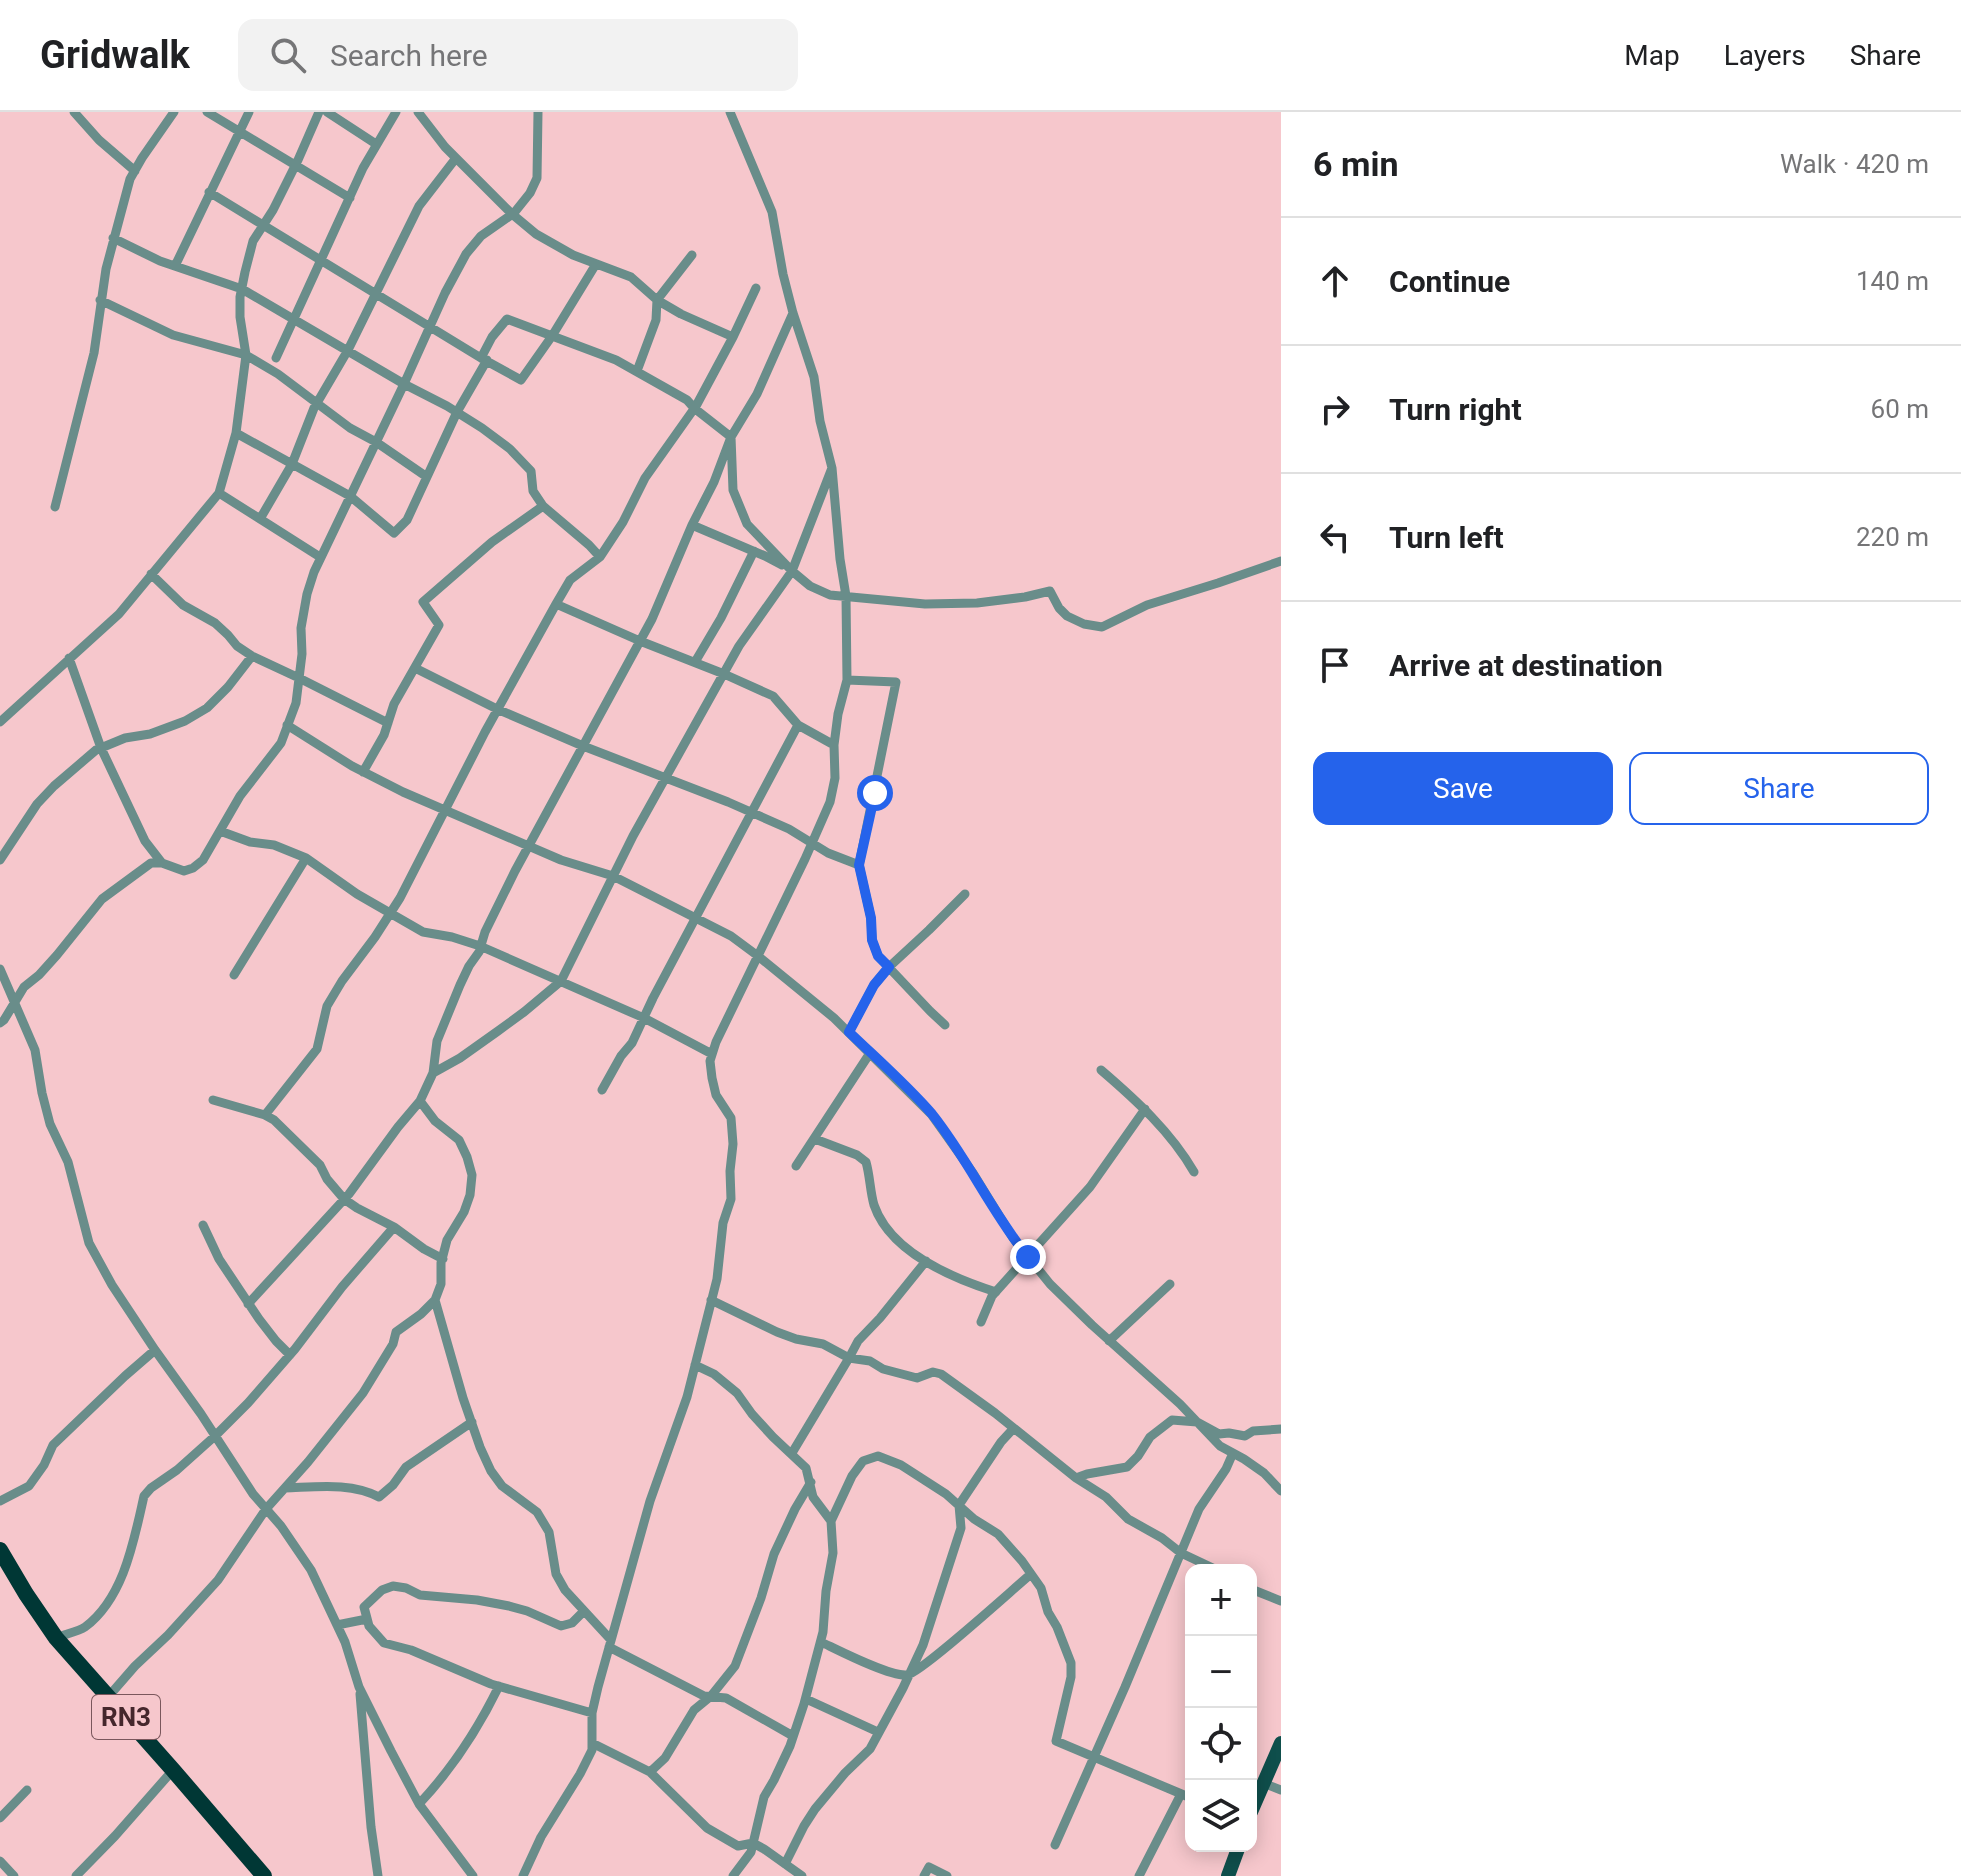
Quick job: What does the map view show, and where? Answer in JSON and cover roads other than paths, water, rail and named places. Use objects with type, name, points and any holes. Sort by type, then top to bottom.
[{"type":"highway","name":"RN3","points":[[0,1550],[56,1638],[173,1770],[259,1874]]},
{"type":"main road","points":[[1257,1798],[1281,1743]]},
{"type":"main road","points":[[1232,1875],[1238,1852]]},
{"type":"street","points":[[74,112],[99,140],[135,171]]},
{"type":"street","points":[[55,507],[94,353],[100,300],[130,179],[174,112]]},
{"type":"street","points":[[207,112],[350,198]]},
{"type":"street","points":[[175,266],[249,112]]},
{"type":"street","points":[[0,722],[119,614],[219,493],[236,433],[246,355],[240,317],[242,289],[253,241],[295,166],[319,112]]},
{"type":"street","points":[[327,112],[376,144]]},
{"type":"street","points":[[276,358],[376,144],[396,112]]},
{"type":"street","points":[[418,112],[445,147],[536,234],[573,255],[631,277],[657,300],[733,337]]},
{"type":"street","points":[[0,1023],[24,987],[57,955],[102,899],[151,863],[162,863],[184,871],[203,860],[240,796],[281,743],[296,703],[302,654],[301,628],[307,594],[320,557],[466,254],[481,236],[512,214],[530,193],[537,178],[538,112]]},
{"type":"street","points":[[523,1876],[541,1837],[592,1750],[592,1713],[650,1501],[687,1397],[717,1279],[723,1223],[731,1199],[731,1118],[716,1095],[710,1061],[716,1042],[830,802],[835,778],[834,745],[838,714],[847,680],[846,596],[832,468],[820,421],[814,377],[783,274],[772,212],[730,112]]},
{"type":"street","points":[[260,519],[292,464],[317,404],[348,350],[419,206],[456,158]]},
{"type":"street","points":[[209,192],[521,380],[596,264]]},
{"type":"street","points":[[113,238],[175,266],[242,289],[482,428],[510,449],[531,471],[533,491],[543,506],[600,557]]},
{"type":"street","points":[[637,371],[656,320],[657,300],[692,255]]},
{"type":"street","points":[[265,1115],[317,1049],[327,1006],[400,898],[497,709],[556,604],[570,580],[600,557],[623,522],[645,478],[694,408],[756,288]]},
{"type":"street","points":[[100,300],[173,335],[246,355],[278,374],[350,428],[427,477]]},
{"type":"street","points":[[248,1304],[344,1199],[420,1101],[433,1073],[437,1041],[460,985],[529,845],[652,619],[731,437],[757,394],[793,313]]},
{"type":"street","points":[[236,433],[350,496],[394,533],[407,520],[492,337],[507,319],[616,360],[637,371],[687,400],[731,437],[733,490],[747,524],[792,571],[810,586],[830,595],[925,604],[977,603],[1050,591],[1067,616],[1084,624],[1102,627],[1147,605],[1281,561]]},
{"type":"street","points":[[433,1073],[460,1058],[561,981],[613,876],[739,646],[792,571],[832,468]]},
{"type":"street","points":[[219,493],[320,557]]},
{"type":"street","points":[[363,772],[384,735],[394,704],[439,625],[423,602],[492,542],[543,506]]},
{"type":"street","points":[[692,525],[792,571]]},
{"type":"street","points":[[695,662],[754,551]]},
{"type":"street","points":[[151,574],[183,605],[215,623],[237,646],[252,656],[388,723]]},
{"type":"street","points":[[556,604],[773,696],[798,725],[834,745]]},
{"type":"street","points":[[0,860],[37,804],[96,750],[125,738],[150,734],[185,721],[207,708],[252,656]]},
{"type":"street","points":[[69,658],[101,748],[138,828],[162,863]]},
{"type":"street","points":[[415,668],[497,709],[583,746],[751,812],[789,829],[828,853],[859,865]]},
{"type":"street","points":[[847,680],[896,682],[859,865],[871,918],[872,940],[878,956],[945,1025]]},
{"type":"street","points":[[287,725],[363,772],[444,811],[561,860],[613,876],[731,936],[758,956],[834,1018],[931,1114],[973,1173],[1013,1238],[1050,1284],[1180,1404],[1220,1446],[1264,1473],[1281,1491]]},
{"type":"street","points":[[602,1090],[632,1043],[798,725]]},
{"type":"street","points":[[220,831],[250,842],[274,845],[306,858],[357,894],[423,932],[480,946],[644,1018],[712,1054]]},
{"type":"street","points":[[234,975],[306,858]]},
{"type":"street","points":[[849,1032],[874,985],[889,967],[965,894]]},
{"type":"street","points":[[0,969],[35,1050],[44,1103],[68,1162],[89,1243],[112,1285],[155,1350],[253,1494],[281,1526],[311,1570],[345,1642],[359,1687],[419,1804],[473,1876]]},
{"type":"street","points":[[796,1166],[870,1053]]},
{"type":"street","points":[[1101,1070],[1145,1109],[1194,1172]]},
{"type":"street","points":[[213,1100],[274,1120],[320,1165],[344,1199],[443,1259]]},
{"type":"street","points":[[108,1697],[218,1580],[266,1509],[363,1393],[393,1344],[396,1332],[435,1300],[441,1284],[447,1240],[464,1212],[472,1175],[459,1140],[435,1121],[420,1101]]},
{"type":"street","points":[[981,1322],[992,1296],[1090,1187],[1145,1109]]},
{"type":"street","points":[[815,1139],[857,1155],[866,1162],[874,1204],[887,1230],[911,1251],[936,1268],[996,1292]]},
{"type":"street","points":[[203,1225],[219,1259],[248,1304],[290,1355]]},
{"type":"street","points":[[56,1638],[84,1628],[104,1607],[117,1586],[144,1496],[177,1470],[248,1403],[394,1227]]},
{"type":"street","points":[[792,1453],[858,1341],[926,1261]]},
{"type":"street","points":[[1109,1341],[1170,1284]]},
{"type":"street","points":[[435,1300],[480,1447],[502,1486],[537,1512],[549,1532],[556,1574],[565,1590],[610,1643],[704,1696],[726,1698],[793,1736]]},
{"type":"street","points":[[711,1300],[777,1332],[823,1344],[849,1358],[870,1361],[883,1369],[917,1378],[933,1372],[941,1374],[1076,1478],[1106,1497],[1128,1519],[1204,1564]]},
{"type":"street","points":[[0,1501],[29,1486],[53,1445],[155,1350]]},
{"type":"street","points":[[695,1365],[714,1374],[737,1393],[773,1437],[806,1468],[813,1497],[831,1521]]},
{"type":"street","points":[[1076,1478],[1127,1467],[1150,1437],[1172,1420],[1197,1422],[1219,1434],[1245,1436],[1253,1431],[1281,1429]]},
{"type":"street","points":[[285,1488],[349,1488],[366,1490],[379,1497],[406,1467],[472,1422]]},
{"type":"street","points":[[785,1864],[815,1809],[870,1749],[909,1675],[923,1645],[961,1528],[959,1505],[1013,1429]]},
{"type":"street","points":[[1055,1845],[1199,1509],[1233,1453]]},
{"type":"street","points":[[733,1876],[751,1852],[764,1797],[793,1736],[806,1699],[821,1642],[833,1553],[831,1521],[852,1476],[863,1461],[878,1456],[901,1465],[946,1494],[974,1519],[998,1534],[1041,1588],[1048,1612],[1071,1663],[1071,1677],[1056,1741],[1185,1796]]},
{"type":"street","points":[[650,1772],[665,1758],[694,1710],[711,1696],[735,1666],[774,1554],[811,1482]]},
{"type":"street","points":[[821,1642],[893,1674],[909,1675],[1031,1574]]},
{"type":"street","points":[[584,1611],[572,1623],[561,1626],[509,1606],[420,1595],[393,1586],[382,1590],[364,1607],[369,1626],[384,1643],[411,1650],[499,1686],[592,1713]]},
{"type":"street","points":[[1257,1591],[1281,1601]]},
{"type":"street","points":[[337,1625],[367,1619]]},
{"type":"street","points":[[419,1804],[443,1779],[482,1721],[499,1686]]},
{"type":"street","points":[[359,1687],[378,1876]]},
{"type":"street","points":[[806,1699],[878,1732]]},
{"type":"street","points":[[592,1743],[650,1772],[707,1828],[738,1846],[753,1843],[802,1876]]},
{"type":"street","points":[[76,1876],[173,1770]]},
{"type":"street","points":[[1263,1783],[1281,1790]]},
{"type":"street","points":[[0,1818],[27,1790]]},
{"type":"street","points":[[1139,1876],[1185,1798]]},
{"type":"street","points":[[0,1861],[14,1876]]},
{"type":"street","points":[[924,1876],[929,1867],[947,1876]]}]
